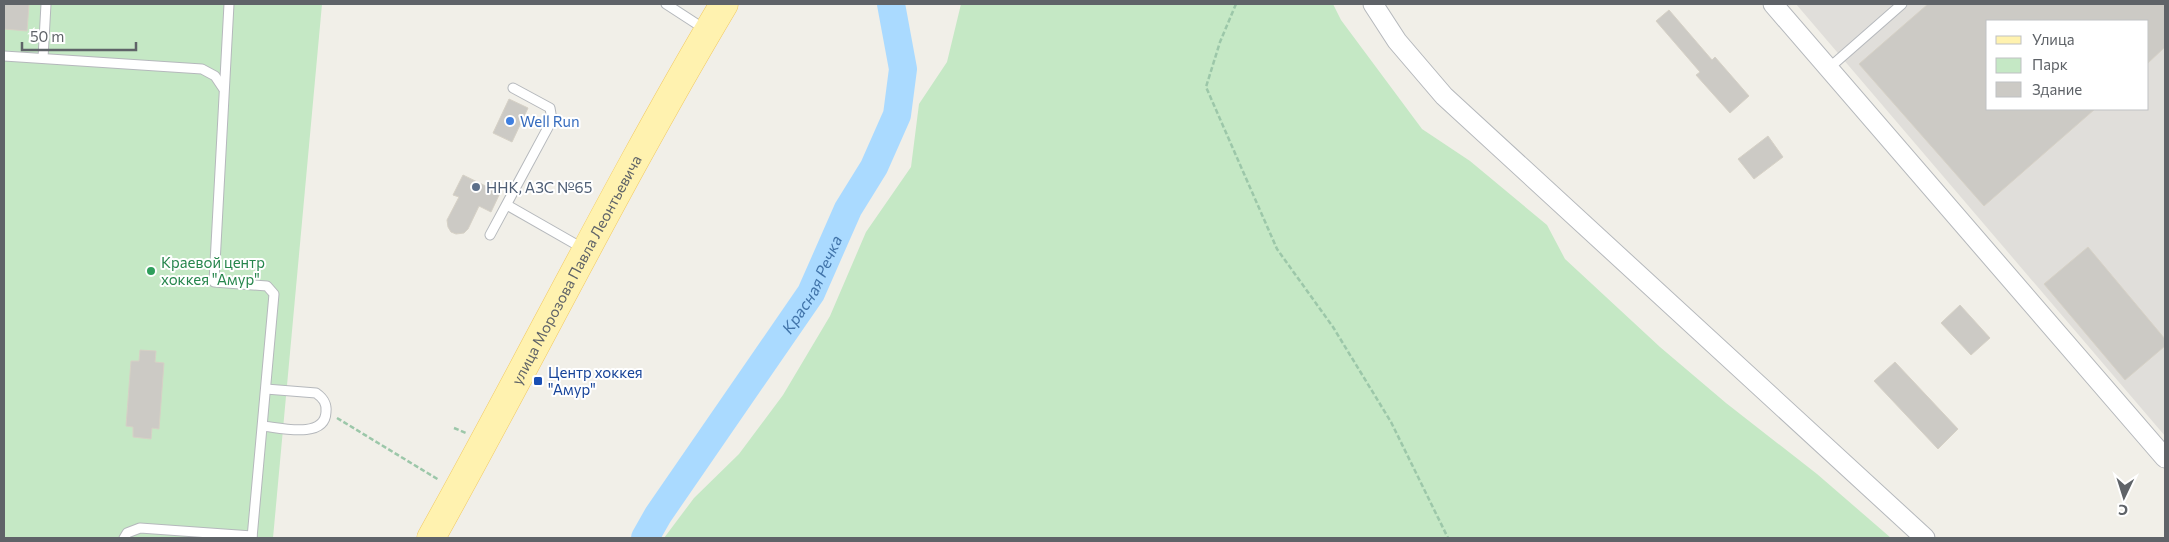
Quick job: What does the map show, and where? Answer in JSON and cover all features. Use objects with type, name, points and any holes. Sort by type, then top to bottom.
[{"type":"main road","name":"улица Морозова Павла Леонтьевича","points":[[431,538],[522,374],[586,250],[724,4]]},
{"type":"street","points":[[1373,4],[1397,41],[1444,96],[1925,538]]},
{"type":"street","points":[[1773,4],[2165,458]]},
{"type":"lane","points":[[43,58],[46,4]]},
{"type":"lane","points":[[124,538],[127,533],[140,528],[252,537],[274,294],[267,286],[214,282],[229,4]]},
{"type":"lane","points":[[666,4],[708,32]]},
{"type":"lane","points":[[1829,68],[1902,4]]},
{"type":"lane","points":[[4,56],[202,69],[215,76],[223,88]]},
{"type":"lane","points":[[490,236],[552,120],[550,108],[514,88]]},
{"type":"lane","points":[[507,204],[586,250]]},
{"type":"lane","points":[[262,426],[312,430],[320,426],[325,420],[326,410],[322,397],[316,393],[266,389]]},
{"type":"path","points":[[1236,4],[1220,42],[1206,87],[1277,249],[1333,327],[1391,422],[1448,538]]},
{"type":"path","points":[[326,410],[343,424],[458,491]]},
{"type":"shaded area","points":[[1796,4],[2165,4],[2165,436]]},
{"type":"green space","name":"Краевой центр хоккея \"Амур\"","points":[[4,4],[322,4],[273,538],[4,538]]},
{"type":"green space","points":[[961,4],[1333,4],[1341,20],[1422,129],[1470,161],[1547,225],[1565,259],[1660,347],[1726,403],[1817,474],[1891,538],[664,538],[694,498],[739,454],[783,395],[830,316],[866,232],[911,167],[919,104],[947,62]]},
{"type":"building","points":[[4,4],[29,4],[27,31],[4,29]]},
{"type":"building","points":[[1928,4],[2165,4],[2165,47],[2149,62],[2149,20],[1986,20],[1986,110],[2094,110],[1984,206],[1859,64]]},
{"type":"building","points":[[1669,10],[1712,60],[1715,57],[1749,96],[1730,113],[1696,75],[1700,72],[1656,21]]},
{"type":"building","name":"Well Run","points":[[509,99],[528,108],[512,142],[493,133]]},
{"type":"building","points":[[1768,136],[1783,157],[1754,179],[1738,159]]},
{"type":"building","points":[[463,175],[500,193],[491,212],[479,206],[468,229],[464,233],[456,234],[451,232],[447,220],[459,197],[453,195]]},
{"type":"building","points":[[2088,247],[2165,339],[2165,346],[2125,380],[2044,284]]},
{"type":"building","points":[[1960,305],[1990,338],[1971,355],[1941,323]]},
{"type":"building","points":[[140,350],[156,351],[155,362],[164,363],[159,429],[152,428],[151,439],[133,437],[133,427],[126,426],[131,361],[139,361]]},
{"type":"building","points":[[1895,362],[1958,429],[1938,449],[1874,381]]},
{"type":"waterway","name":"Красная Речка","points":[[645,538],[658,515],[811,293],[848,209],[874,167],[897,115],[903,69],[891,4]]},
{"type":"place","name":"Well Run","points":[[510,121]]},
{"type":"place","name":"ННК, АЗС №65","points":[[476,187]]},
{"type":"place","name":"Краевой центр хоккея \"Амур\"","points":[[151,271]]},
{"type":"place","name":"Центр хоккея \"Амур\"","points":[[538,381]]}]
